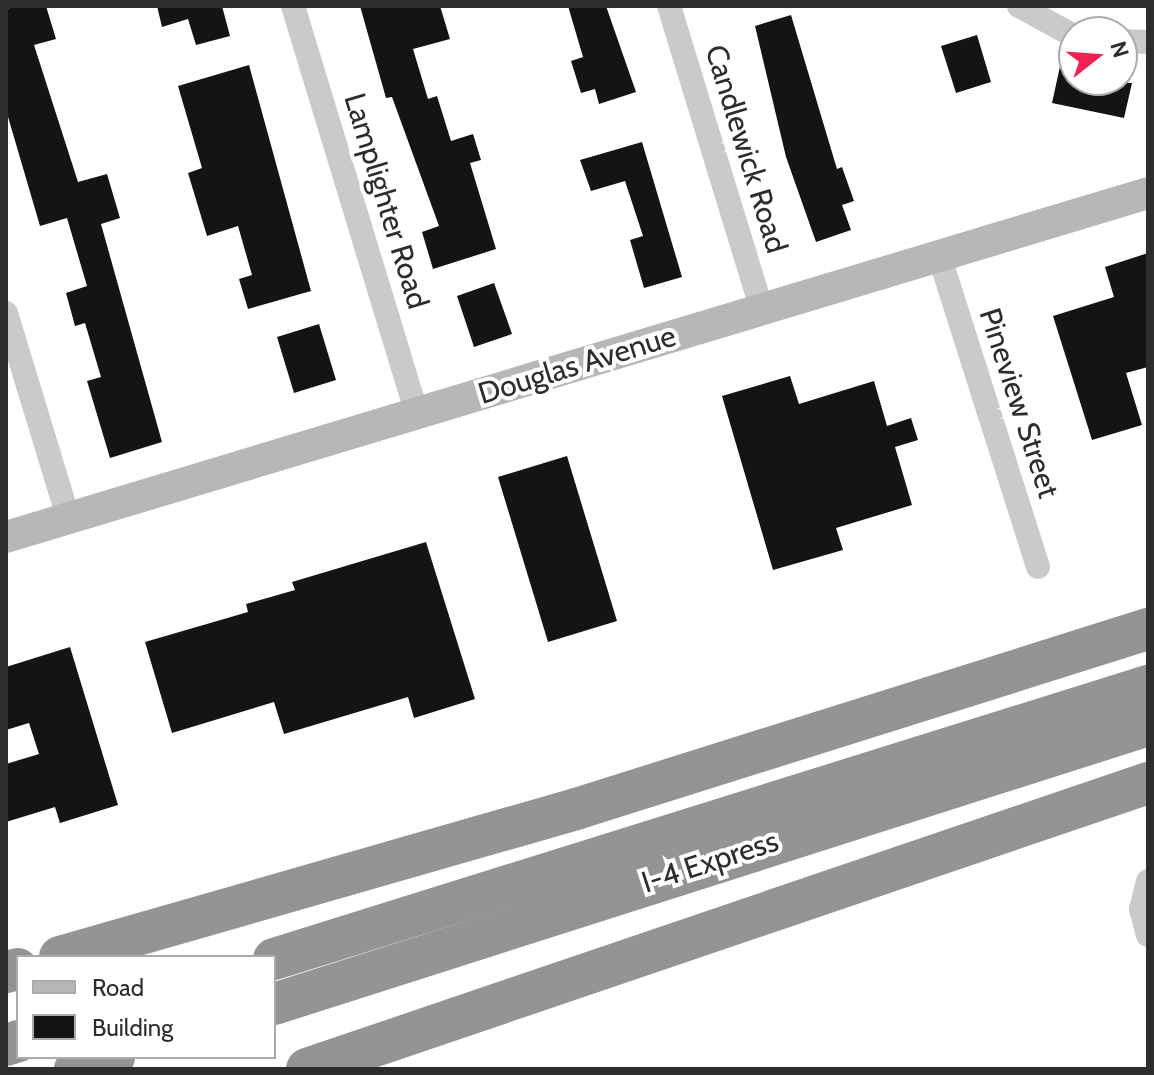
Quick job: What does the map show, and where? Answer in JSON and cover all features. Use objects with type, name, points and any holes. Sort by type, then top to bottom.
[{"type":"highway","points":[[67,955],[576,809],[1148,629]]},
{"type":"highway","name":"I-4 Express","points":[[276,958],[1148,686]]},
{"type":"highway","name":"I-4 Express","points":[[276,1003],[1148,725]]},
{"type":"highway","points":[[307,1069],[1148,783]]},
{"type":"highway","points":[[75,1069],[108,1059]]},
{"type":"main road","name":"Douglas Avenue","points":[[6,537],[1148,193]]},
{"type":"street","name":"Lamplighter Road","points":[[293,6],[417,414]]},
{"type":"street","name":"Candlewick Road","points":[[669,6],[762,310]]},
{"type":"street","points":[[1019,6],[1058,27]]},
{"type":"street","name":"Pineview Street","points":[[940,258],[1038,567]]},
{"type":"street","points":[[6,313],[68,517]]},
{"type":"street","points":[[1148,881],[1141,909],[1148,935]]},
{"type":"building","points":[[46,6],[56,39],[34,45],[78,182],[107,174],[120,218],[101,224],[162,442],[110,458],[87,381],[101,377],[85,323],[75,326],[66,293],[87,286],[67,218],[40,226],[6,110],[6,9]]},
{"type":"building","points":[[157,6],[222,6],[230,36],[196,45],[188,19],[162,27]]},
{"type":"building","points":[[360,6],[440,6],[450,39],[413,49],[428,99],[437,96],[451,141],[473,134],[481,160],[470,163],[496,249],[433,269],[422,232],[439,226],[392,97],[386,98]]},
{"type":"building","points":[[568,6],[606,6],[636,92],[599,104],[595,89],[581,93],[571,61],[583,57]]},
{"type":"building","points":[[791,15],[837,169],[842,167],[854,201],[842,205],[851,230],[816,242],[786,157],[755,26]]},
{"type":"building","points":[[977,35],[991,82],[956,93],[941,46]]},
{"type":"building","points":[[249,65],[311,291],[248,309],[239,279],[252,275],[238,226],[207,236],[188,173],[202,168],[178,86]]},
{"type":"building","points":[[1058,76],[1058,96],[1129,96],[1124,118],[1052,103]]},
{"type":"building","points":[[642,142],[682,277],[644,288],[630,240],[643,236],[625,181],[591,191],[580,160]]},
{"type":"building","points":[[1148,253],[1148,367],[1126,373],[1142,425],[1092,440],[1053,316],[1114,297],[1105,267]]},
{"type":"building","points":[[494,283],[512,334],[474,347],[457,296]]},
{"type":"building","points":[[319,324],[336,380],[294,393],[277,337]]},
{"type":"building","points":[[790,376],[799,404],[874,381],[887,426],[911,418],[918,440],[895,447],[912,505],[836,528],[843,550],[773,570],[722,396]]},
{"type":"building","points":[[567,456],[617,621],[548,642],[498,477]]},
{"type":"building","points":[[426,542],[475,699],[414,718],[408,697],[284,734],[274,702],[172,733],[145,642],[248,612],[246,604],[295,590],[292,582]]},
{"type":"building","points":[[70,647],[118,805],[60,823],[55,807],[6,822],[6,764],[39,754],[29,723],[6,730],[6,667]]}]
